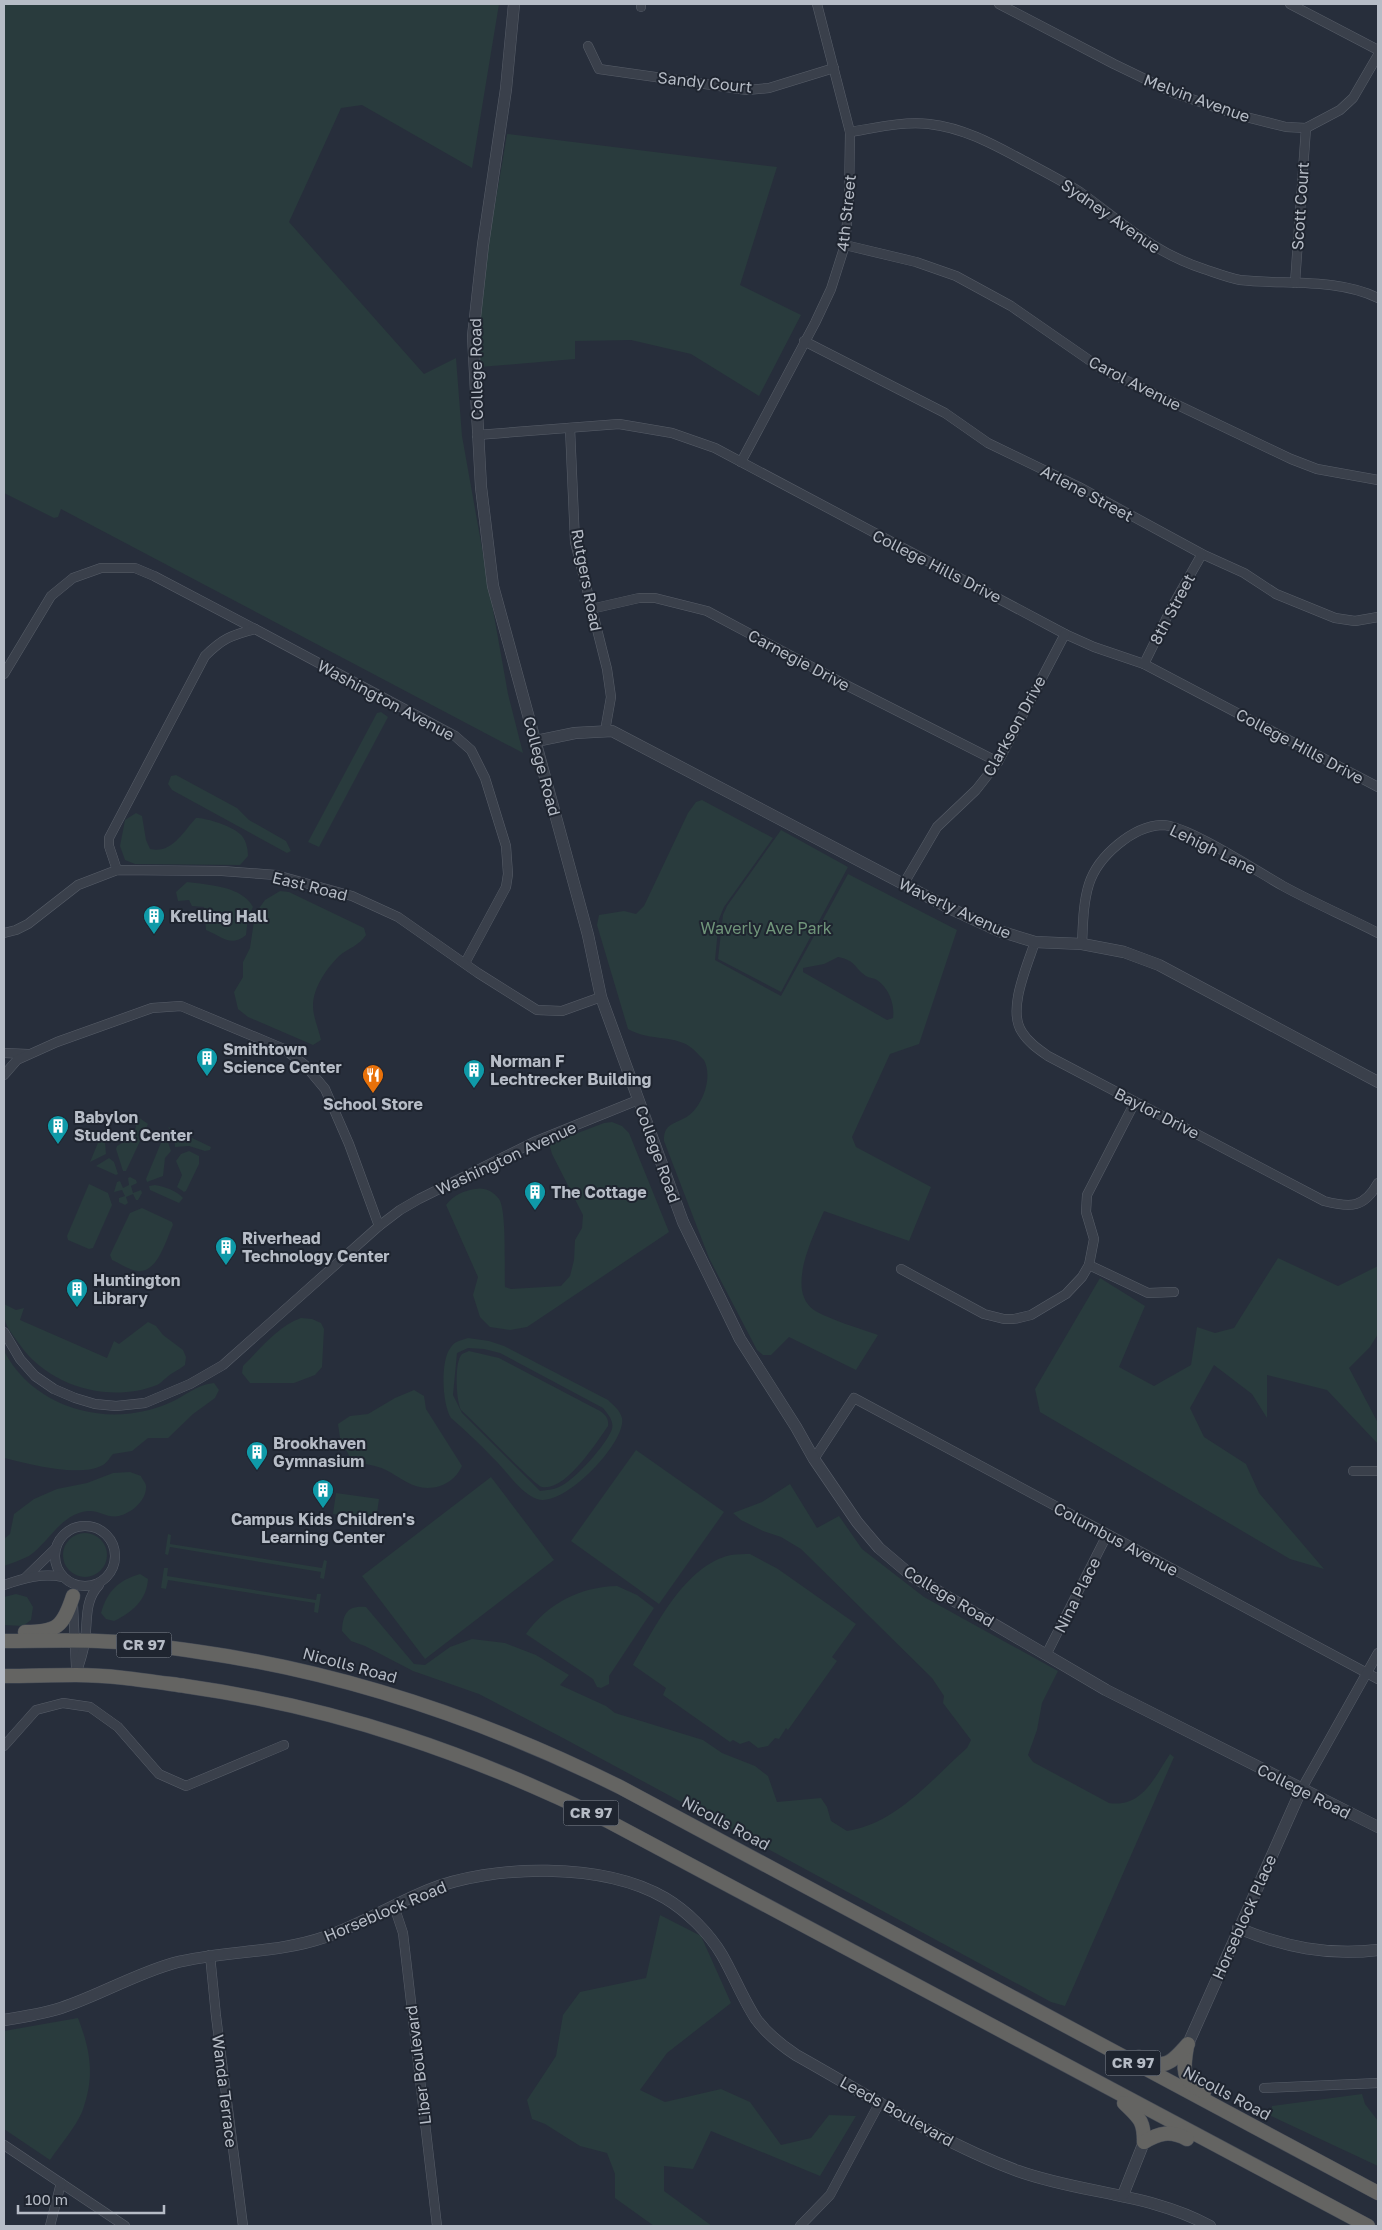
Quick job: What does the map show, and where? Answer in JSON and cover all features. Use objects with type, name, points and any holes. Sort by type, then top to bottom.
[{"type":"highway","points":[[4,1632],[51,1631],[65,1617],[73,1596]]},
{"type":"highway","name":"Nicolls Road","points":[[4,1641],[79,1641],[180,1649],[286,1666],[378,1690],[464,1718],[546,1751],[620,1787],[1001,1989],[1072,2030],[1378,2193]]},
{"type":"highway","name":"CR 97","points":[[4,1676],[76,1675],[137,1680],[263,1698],[373,1726],[479,1762],[544,1790],[608,1821],[1368,2226]]},
{"type":"highway","points":[[1001,1989],[1076,2024],[1152,2064],[1163,2065],[1172,2061],[1188,2044]]},
{"type":"highway","points":[[1188,2044],[1184,2069],[1191,2084],[1223,2101],[1267,2134]]},
{"type":"highway","points":[[1117,2093],[1140,2119],[1144,2128],[1144,2142],[1164,2133],[1178,2134],[1250,2173],[1297,2189]]},
{"type":"street","name":"College Road","points":[[514,4],[506,90],[476,299],[473,336],[480,487],[493,586],[588,936],[601,997],[683,1222],[740,1339],[814,1459],[857,1522],[879,1548],[912,1576],[1106,1690],[1301,1790],[1378,1827]]},
{"type":"street","name":"4th Street","points":[[741,462],[815,323],[831,289],[845,244],[849,200],[850,132],[817,4]]},
{"type":"street","name":"Melvin Avenue","points":[[999,4],[1174,93],[1238,116],[1286,127],[1306,128]]},
{"type":"street","points":[[1290,4],[1378,50]]},
{"type":"street","name":"Sandy Court","points":[[588,46],[599,69],[734,88],[769,88],[834,68]]},
{"type":"street","points":[[1306,128],[1340,110],[1353,98],[1378,55]]},
{"type":"street","name":"Sydney Avenue","points":[[850,132],[904,124],[928,124],[963,131],[999,147],[1056,178],[1079,192],[1151,246],[1176,259],[1239,280],[1327,285],[1370,294],[1378,298]]},
{"type":"street","name":"Scott Court","points":[[1295,283],[1306,128]]},
{"type":"street","name":"Carol Avenue","points":[[845,244],[916,262],[956,276],[1011,306],[1102,369],[1317,469],[1378,480]]},
{"type":"street","name":"Arlene Street","points":[[804,341],[945,412],[988,443],[1202,554],[1244,573],[1276,594],[1335,618],[1355,621],[1378,617]]},
{"type":"street","name":"College Hills Drive","points":[[477,435],[619,424],[672,433],[715,448],[1065,634],[1094,647],[1144,664],[1378,787]]},
{"type":"street","name":"Rutgers Road","points":[[570,428],[575,542],[611,697],[605,731]]},
{"type":"street","name":"8th Street","points":[[1144,664],[1173,605],[1202,554]]},
{"type":"street","name":"Washington Avenue","points":[[4,674],[50,596],[73,578],[101,568],[135,568],[255,629],[455,736],[472,750],[485,778],[506,846],[508,874],[506,887],[465,964]]},
{"type":"street","name":"Carnegie Drive","points":[[591,609],[639,598],[655,598],[707,611],[844,684],[998,762]]},
{"type":"street","points":[[118,870],[109,846],[109,838],[205,656],[219,642],[233,634],[255,629]]},
{"type":"street","name":"Clarkson Drive","points":[[904,884],[937,827],[976,790],[998,762],[1065,634]]},
{"type":"street","name":"Waverly Avenue","points":[[536,741],[575,733],[612,731],[793,828],[949,908],[999,931],[1035,942],[1082,944],[1124,952],[1159,965],[1378,1082]]},
{"type":"street","name":"Lehigh Lane","points":[[1082,944],[1083,909],[1089,882],[1105,858],[1122,841],[1142,828],[1164,825],[1190,834],[1284,886],[1378,933]]},
{"type":"street","name":"East Road","points":[[4,933],[28,924],[78,885],[118,870],[222,871],[283,877],[352,896],[398,917],[465,964],[537,1010],[562,1011],[601,997]]},
{"type":"street","name":"Baylor Drive","points":[[1035,942],[1015,1012],[1021,1031],[1032,1045],[1048,1056],[1324,1201],[1347,1206],[1359,1204],[1366,1199],[1378,1183]]},
{"type":"street","points":[[4,1075],[11,1065],[28,1054],[152,1008],[181,1006],[284,1050],[305,1066],[325,1089],[349,1144],[379,1226]]},
{"type":"street","points":[[4,1053],[28,1054]]},
{"type":"street","name":"Washington Avenue","points":[[4,1332],[20,1359],[35,1376],[54,1389],[95,1404],[116,1406],[145,1404],[190,1384],[223,1365],[379,1226],[400,1210],[527,1145],[638,1100]]},
{"type":"street","points":[[901,1269],[984,1314],[1014,1319],[1032,1315],[1066,1294],[1090,1265],[1094,1239],[1086,1212],[1087,1195],[1135,1102]]},
{"type":"street","points":[[1090,1265],[1148,1293],[1174,1292]]},
{"type":"street","name":"Columbus Avenue","points":[[814,1459],[854,1398],[1378,1680]]},
{"type":"street","points":[[1353,1472],[1378,1471]]},
{"type":"street","points":[[26,1577],[55,1549],[65,1533],[72,1528],[91,1526],[107,1535],[115,1551],[113,1569],[92,1592],[89,1600],[79,1641],[76,1675]]},
{"type":"street","name":"Nina Place","points":[[1046,1655],[1107,1535]]},
{"type":"street","points":[[55,1549],[56,1566],[73,1596],[79,1641]]},
{"type":"street","points":[[4,1585],[26,1577],[52,1575],[79,1586],[87,1587],[102,1582]]},
{"type":"street","points":[[1301,1790],[1368,1674],[1378,1653]]},
{"type":"street","points":[[4,1746],[36,1710],[63,1703],[90,1707],[118,1727],[159,1774],[186,1786],[284,1745]]},
{"type":"street","name":"Horseblock Place","points":[[1188,2044],[1301,1790]]},
{"type":"street","name":"Horseblock Road","points":[[4,2020],[62,2007],[151,1970],[210,1955],[308,1943],[342,1931],[445,1884],[489,1874],[557,1872],[629,1883],[654,1892]]},
{"type":"street","name":"Leeds Boulevard","points":[[654,1892],[686,1914],[714,1943],[757,2019],[776,2040],[796,2055],[954,2143],[1019,2172],[1123,2195],[1174,2209],[1210,2226]]},
{"type":"street","name":"Liber Boulevard","points":[[394,1906],[403,1933],[437,2226]]},
{"type":"street","points":[[1238,1928],[1283,1945],[1314,1951],[1349,1952],[1378,1950]]},
{"type":"street","name":"Wanda Terrace","points":[[210,1955],[243,2226]]},
{"type":"street","points":[[1264,2088],[1378,2083]]},
{"type":"street","points":[[800,2226],[830,2195],[880,2102]]},
{"type":"street","points":[[1123,2195],[1144,2142]]},
{"type":"street","points":[[4,2145],[125,2226]]},
{"type":"street","points":[[50,2226],[61,2183]]},
{"type":"green space","points":[[4,4],[499,4],[472,168],[362,105],[341,108],[289,222],[424,374],[456,358],[462,436],[508,694],[523,753],[61,509],[58,517],[54,518],[4,493]]},
{"type":"green space","points":[[507,134],[777,167],[740,285],[801,315],[759,396],[691,354],[631,340],[575,341],[575,359],[480,367],[481,309],[484,280]]},
{"type":"green space","points":[[381,712],[388,717],[319,847],[308,842],[377,713]]},
{"type":"green space","points":[[176,775],[237,808],[249,820],[286,841],[291,851],[287,853],[172,790],[168,784],[171,776]]},
{"type":"green space","points":[[702,800],[773,838],[724,907],[719,919],[715,960],[781,996],[848,874],[957,930],[919,1044],[890,1054],[852,1137],[856,1147],[931,1187],[909,1241],[824,1211],[804,1262],[802,1289],[806,1301],[814,1310],[878,1335],[856,1370],[789,1337],[771,1355],[763,1355],[757,1350],[709,1258],[664,1141],[665,1132],[668,1127],[688,1116],[698,1105],[707,1082],[707,1067],[704,1060],[686,1044],[679,1041],[645,1036],[628,1029],[597,925],[599,915],[624,911],[636,914],[644,906],[688,813],[696,802]],"holes":[[[838,957],[852,962],[862,973],[877,980],[885,987],[892,1002],[893,1018],[887,1020],[803,972],[803,968],[824,964]]]},
{"type":"green space","points":[[136,813],[142,816],[146,840],[150,849],[158,850],[171,845],[196,818],[219,823],[236,831],[245,841],[248,856],[240,865],[135,864],[125,860],[120,846],[125,820]]},
{"type":"green space","name":"Waverly Ave Park","points":[[781,830],[848,867],[781,992],[718,959],[723,915],[727,906]]},
{"type":"green space","points":[[187,882],[224,888],[248,900],[253,907],[248,917],[246,935],[231,941],[206,930],[204,907],[192,906],[189,900],[178,901],[176,892]]},
{"type":"green space","points":[[280,891],[289,892],[364,928],[366,935],[360,942],[339,956],[329,967],[315,992],[313,1010],[321,1040],[313,1045],[248,1017],[238,1009],[234,992],[243,977],[243,962],[250,948],[255,914],[265,900]]},
{"type":"green space","points":[[128,1112],[148,1124],[126,1171],[123,1171],[116,1149],[117,1146],[132,1136],[136,1126],[129,1118]]},
{"type":"green space","points":[[612,1122],[622,1126],[629,1133],[669,1232],[527,1327],[510,1330],[490,1327],[480,1317],[473,1295],[478,1277],[446,1205],[456,1196],[471,1190],[488,1190],[494,1194],[502,1205],[505,1241],[505,1287],[511,1289],[561,1286],[570,1276],[574,1260],[575,1240],[582,1228],[583,1215],[552,1154],[549,1144],[604,1123]]},
{"type":"green space","points":[[168,1127],[173,1129],[178,1140],[188,1136],[211,1147],[210,1150],[205,1151],[189,1146],[175,1147],[174,1134]]},
{"type":"green space","points":[[102,1133],[108,1136],[105,1142],[106,1154],[90,1162]]},
{"type":"green space","points":[[165,1133],[171,1151],[165,1158],[163,1176],[147,1182],[146,1179]]},
{"type":"green space","points":[[189,1151],[199,1156],[199,1164],[184,1192],[177,1187],[182,1175],[176,1161],[181,1154]]},
{"type":"green space","points":[[109,1158],[114,1162],[118,1174],[116,1175],[96,1166]]},
{"type":"green space","points":[[128,1178],[136,1180],[137,1183],[131,1186],[133,1193],[141,1190],[142,1193],[138,1200],[136,1200],[133,1194],[126,1197],[128,1203],[125,1205],[119,1202],[119,1198],[125,1196],[122,1190],[114,1192],[117,1182],[120,1181],[123,1188],[129,1185]]},
{"type":"green space","points":[[89,1184],[108,1193],[112,1205],[93,1248],[89,1249],[68,1240],[67,1236]]},
{"type":"green space","points":[[155,1185],[174,1191],[183,1198],[179,1203],[150,1190],[149,1186]]},
{"type":"green space","points":[[142,1208],[172,1222],[173,1225],[156,1261],[150,1267],[137,1271],[112,1260],[110,1255],[130,1213]]},
{"type":"green space","points":[[1278,1258],[1338,1286],[1378,1266],[1378,1334],[1370,1347],[1349,1368],[1378,1423],[1378,1444],[1327,1390],[1267,1375],[1267,1418],[1252,1394],[1214,1365],[1190,1408],[1204,1437],[1246,1464],[1259,1493],[1324,1569],[1290,1559],[1040,1412],[1035,1389],[1100,1278],[1145,1306],[1119,1367],[1154,1386],[1191,1365],[1197,1327],[1215,1333],[1234,1328]]},
{"type":"green space","points":[[4,1304],[16,1310],[24,1308],[20,1320],[107,1358],[114,1341],[119,1344],[148,1322],[156,1326],[163,1335],[183,1350],[186,1357],[185,1365],[161,1383],[139,1390],[119,1393],[81,1388],[63,1381],[32,1359],[7,1326]]},
{"type":"green space","points":[[301,1318],[312,1319],[321,1323],[324,1329],[322,1367],[315,1375],[294,1383],[250,1383],[242,1373],[243,1366],[277,1332]]},
{"type":"green space","points":[[468,1338],[489,1341],[504,1346],[608,1400],[618,1410],[622,1418],[621,1429],[614,1442],[604,1457],[577,1484],[562,1494],[548,1499],[537,1499],[531,1496],[451,1418],[444,1393],[445,1362],[447,1353],[453,1345]],"holes":[[[468,1348],[500,1353],[603,1408],[609,1415],[612,1429],[604,1444],[573,1478],[559,1487],[540,1491],[462,1413],[453,1395],[457,1353]]]},
{"type":"green space","points":[[4,1351],[18,1371],[35,1388],[54,1400],[76,1409],[99,1414],[123,1414],[146,1411],[169,1403],[196,1388],[208,1384],[214,1383],[219,1390],[215,1398],[193,1414],[168,1438],[148,1438],[132,1451],[113,1454],[104,1464],[93,1469],[54,1469],[4,1458]]},
{"type":"green space","points":[[469,1351],[499,1358],[600,1411],[605,1416],[608,1426],[580,1464],[560,1482],[542,1487],[537,1484],[461,1410],[457,1390],[458,1365],[462,1354]]},
{"type":"green space","points":[[414,1390],[424,1396],[426,1409],[462,1466],[458,1473],[447,1483],[432,1488],[418,1487],[382,1468],[352,1461],[340,1438],[338,1424],[350,1416],[368,1414],[395,1398]]},
{"type":"green space","points":[[636,1450],[724,1512],[659,1604],[571,1541]]},
{"type":"green space","points":[[130,1472],[141,1476],[146,1486],[144,1496],[134,1509],[119,1516],[108,1516],[94,1511],[74,1515],[29,1556],[4,1566],[4,1539],[10,1534],[14,1514],[34,1499],[57,1489],[87,1483],[113,1473]]},
{"type":"green space","points":[[491,1477],[554,1560],[425,1659],[362,1576]]},
{"type":"green space","points":[[790,1484],[817,1528],[839,1516],[862,1549],[924,1597],[1058,1671],[1042,1703],[1037,1730],[1028,1755],[1033,1762],[1109,1803],[1120,1803],[1130,1801],[1139,1796],[1152,1781],[1170,1754],[1174,1757],[1065,2006],[1051,2002],[479,1694],[413,1671],[365,1646],[351,1641],[342,1631],[345,1615],[350,1609],[366,1607],[414,1664],[425,1665],[450,1647],[472,1639],[505,1643],[536,1655],[569,1675],[560,1685],[606,1706],[615,1713],[703,1740],[722,1753],[755,1766],[768,1776],[777,1802],[821,1798],[827,1807],[831,1821],[847,1831],[865,1827],[897,1810],[927,1786],[967,1748],[971,1740],[943,1703],[944,1696],[932,1678],[801,1549],[781,1537],[763,1531],[741,1520],[733,1513],[762,1502]]},
{"type":"green space","points":[[336,1493],[379,1499],[376,1520],[333,1514]]},
{"type":"green space","points":[[85,1533],[97,1537],[103,1543],[107,1555],[103,1567],[97,1573],[85,1577],[73,1573],[67,1567],[63,1555],[67,1543],[73,1537]]},
{"type":"green space","points":[[168,1534],[171,1535],[170,1544],[322,1568],[324,1560],[327,1561],[324,1579],[320,1578],[321,1572],[170,1547],[168,1555],[165,1554]]},
{"type":"green space","points":[[750,1554],[778,1569],[856,1624],[832,1657],[837,1661],[788,1730],[786,1728],[779,1739],[775,1738],[768,1746],[758,1748],[749,1741],[740,1744],[733,1740],[730,1742],[663,1695],[666,1688],[633,1665],[673,1600],[699,1571],[714,1561],[731,1555]]},
{"type":"green space","points":[[164,1568],[168,1568],[167,1576],[316,1600],[317,1594],[321,1594],[318,1613],[314,1612],[315,1603],[168,1580],[166,1589],[161,1588]]},
{"type":"green space","points":[[140,1574],[148,1579],[145,1593],[137,1605],[114,1621],[106,1619],[101,1613],[110,1593],[120,1583]]},
{"type":"green space","points":[[617,1586],[637,1595],[654,1608],[609,1676],[609,1684],[601,1688],[597,1687],[593,1679],[526,1634],[544,1614],[566,1599],[578,1593]]},
{"type":"green space","points":[[16,1594],[27,1597],[33,1607],[31,1620],[23,1626],[4,1625],[4,1597]]},
{"type":"green space","points":[[660,1915],[701,1936],[731,2003],[667,2053],[640,2090],[665,2102],[721,2089],[750,2102],[781,2145],[811,2138],[829,2115],[856,2116],[820,2176],[711,2131],[693,2169],[664,2166],[664,2191],[712,2226],[654,2226],[615,2198],[615,2174],[607,2153],[580,2146],[545,2124],[532,2119],[527,2100],[556,2056],[563,2015],[580,1992],[646,1978]]},
{"type":"green space","points":[[78,2018],[86,2042],[90,2065],[89,2087],[79,2118],[50,2160],[4,2129],[4,2031]]},
{"type":"green space","points":[[1362,2094],[1365,2104],[1378,2121],[1378,2166],[1271,2116],[1272,2106]]},
{"type":"place","name":"Krelling Hall","points":[[154,935]]},
{"type":"place","name":"Smithtown Science Center","points":[[207,1077]]},
{"type":"place","name":"Norman F Lechtrecker Building","points":[[474,1089]]},
{"type":"place","name":"School Store","points":[[373,1094]]},
{"type":"place","name":"Babylon Student Center","points":[[58,1145]]},
{"type":"place","name":"The Cottage","points":[[535,1211]]},
{"type":"place","name":"Riverhead Technology Center","points":[[226,1266]]},
{"type":"place","name":"Huntington Library","points":[[77,1308]]},
{"type":"place","name":"Brookhaven Gymnasium","points":[[257,1471]]},
{"type":"place","name":"Campus Kids Children's Learning Center","points":[[323,1509]]}]
